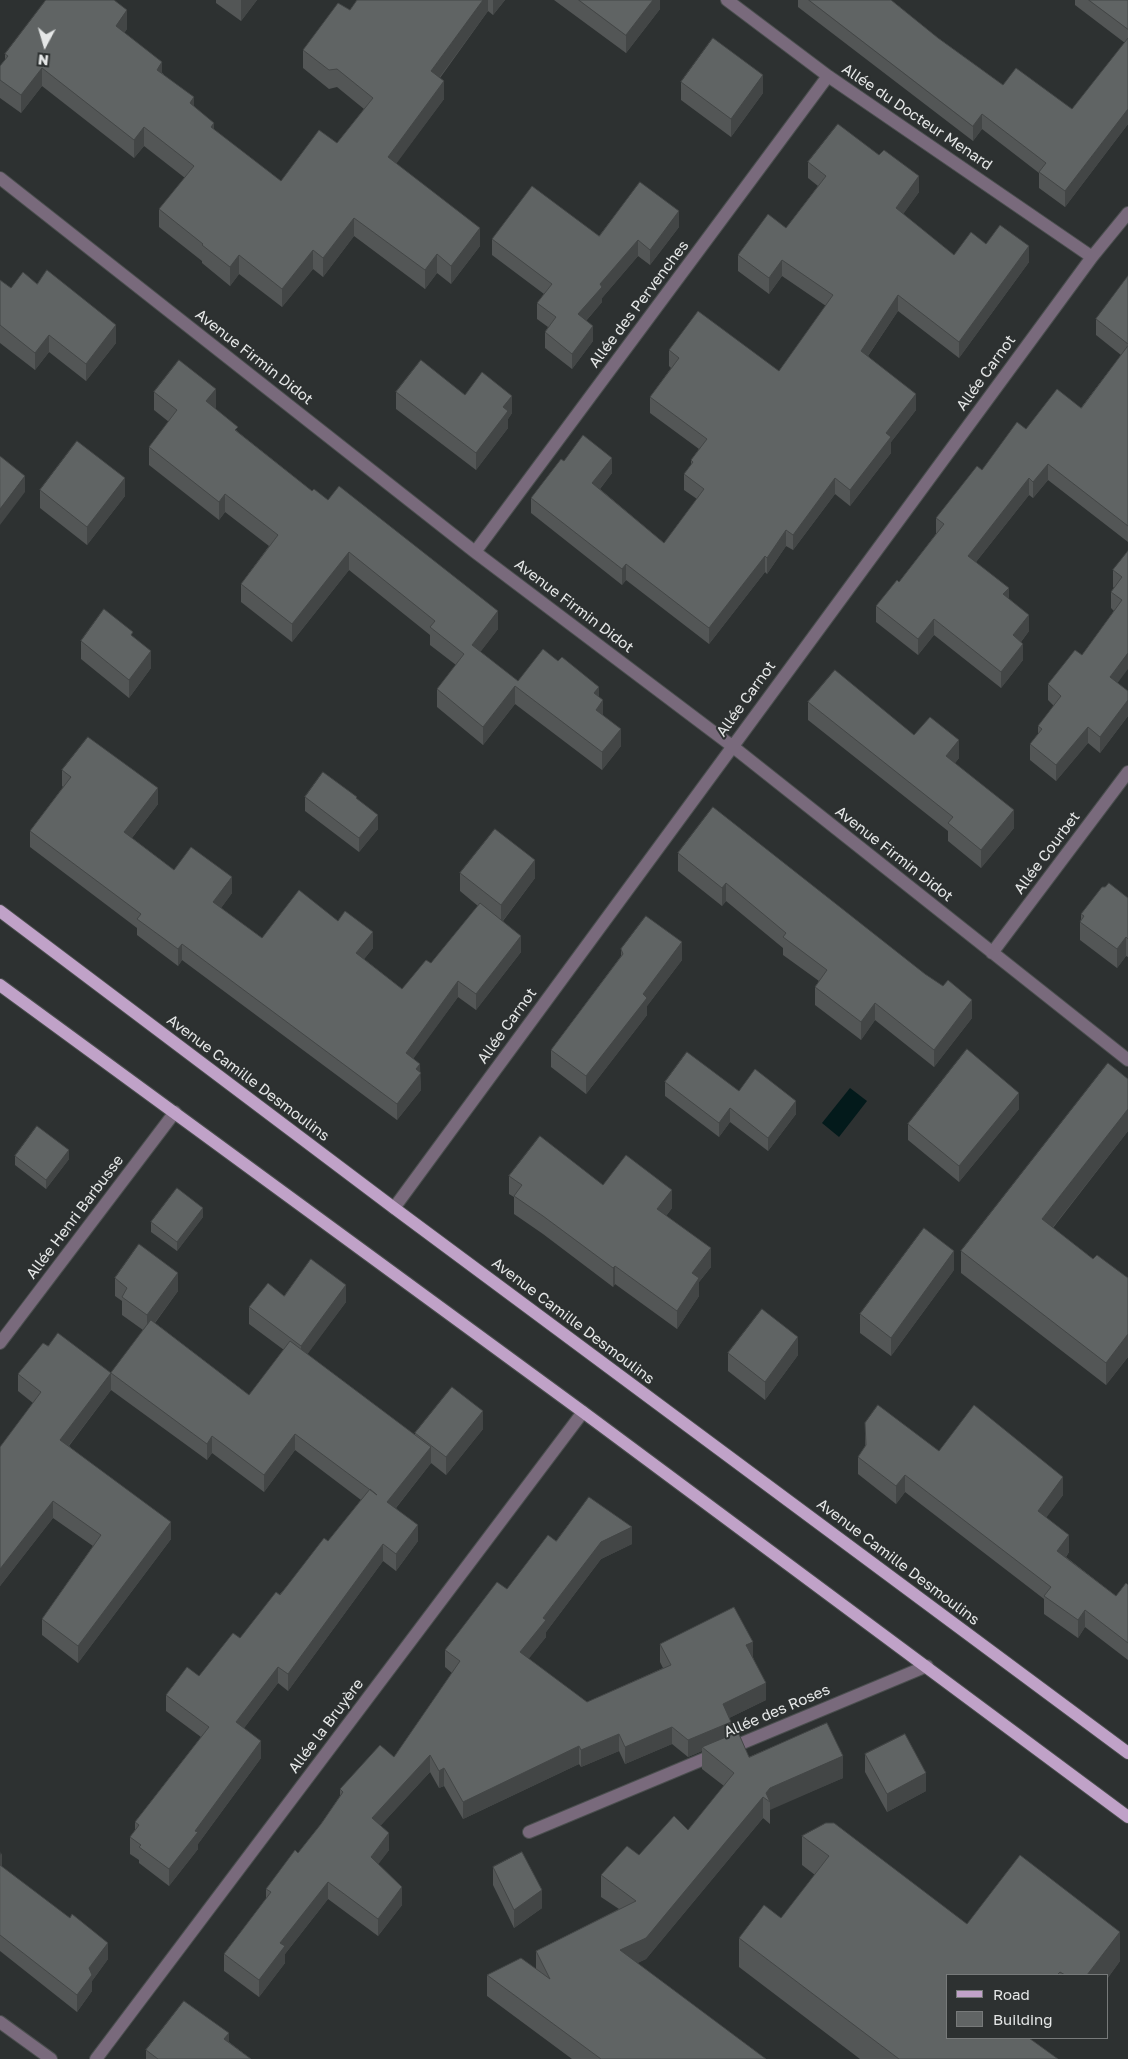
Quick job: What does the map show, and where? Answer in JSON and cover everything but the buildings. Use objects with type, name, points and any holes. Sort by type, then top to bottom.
[{"type":"main road","name":"Avenue Camille Desmoulins","points":[[0,911],[394,1208],[1128,1753]]},
{"type":"main road","points":[[0,985],[583,1412],[1128,1817]]},
{"type":"street","name":"Allée du Docteur Menard","points":[[727,0],[828,76],[1092,257]]},
{"type":"street","name":"Allée des Pervenches","points":[[475,552],[828,76]]},
{"type":"street","name":"Avenue Firmin Didot","points":[[0,178],[475,552],[732,746],[1128,1060]]},
{"type":"street","name":"Allée Carnot","points":[[394,1208],[1092,257],[1128,213]]},
{"type":"street","name":"Allée Courbet","points":[[992,953],[1128,772]]},
{"type":"street","name":"Allée Henri Barbusse","points":[[0,1343],[175,1112]]},
{"type":"street","name":"Allée la Bruyère","points":[[96,2059],[583,1412]]},
{"type":"street","name":"Allée des Roses","points":[[529,1832],[927,1666]]},
{"type":"street","points":[[0,2022],[51,2059]]},
{"type":"water","points":[[850,1088],[867,1101],[839,1137],[822,1123]]}]
